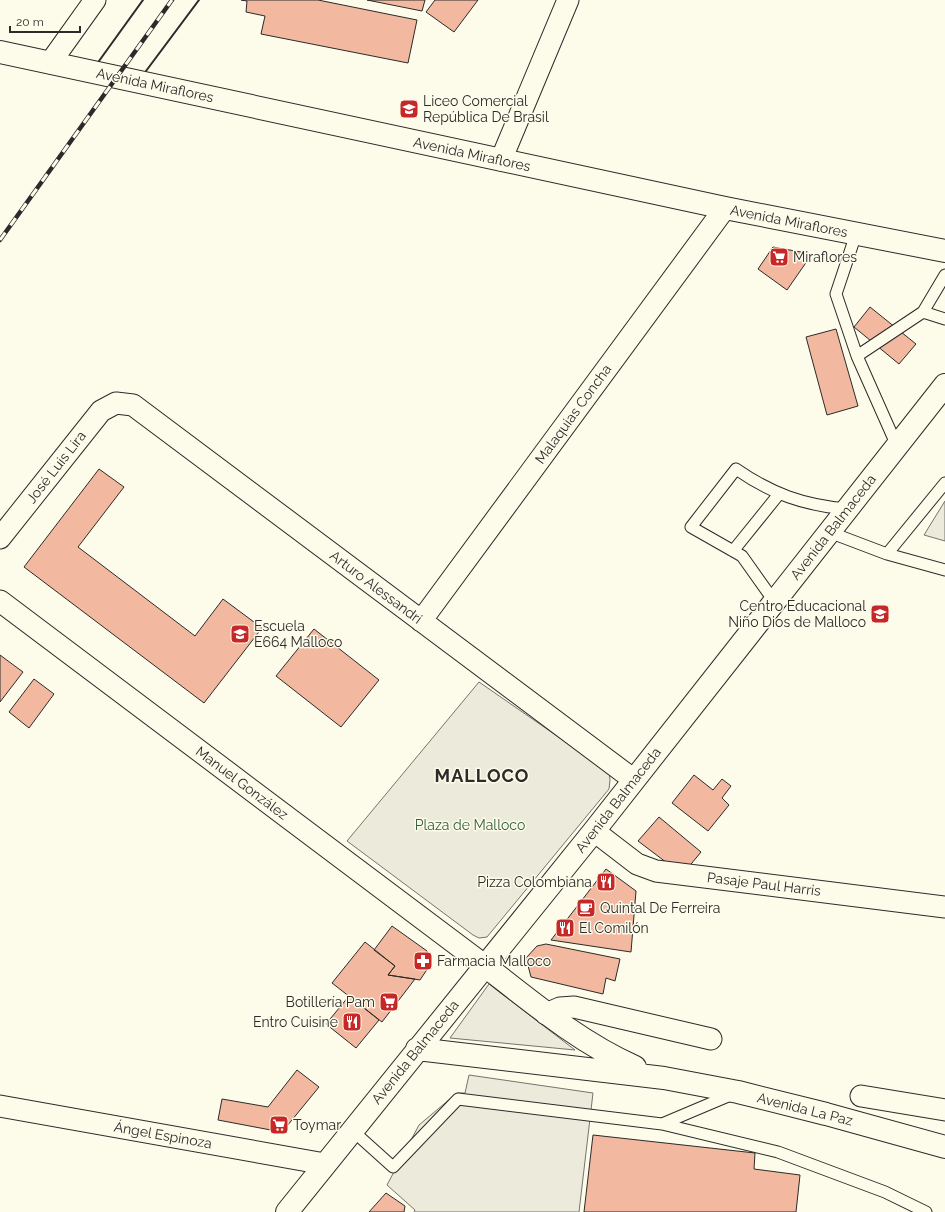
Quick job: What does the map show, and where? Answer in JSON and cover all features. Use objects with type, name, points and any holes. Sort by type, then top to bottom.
[{"type":"main road","name":"Avenida Miraflores","points":[[0,52],[725,208],[945,251]]},
{"type":"main road","name":"Avenida Balmaceda","points":[[287,1212],[484,965],[594,831],[945,385]]},
{"type":"main road","name":"Avenida La Paz","points":[[484,965],[546,1014],[598,1049],[639,1069],[664,1078]]},
{"type":"main road","name":"Avenida La Paz","points":[[417,1049],[664,1078],[738,1092],[826,1114],[945,1147]]},
{"type":"street","points":[[50,63],[95,0]]},
{"type":"street","points":[[501,160],[568,0]]},
{"type":"street","name":"Malaquias Concha","points":[[420,620],[725,208]]},
{"type":"street","name":"Arturo Alessandri","points":[[116,403],[125,403],[141,409],[634,780]]},
{"type":"street","name":"José Luis Lira","points":[[0,538],[95,417],[101,411],[116,403]]},
{"type":"street","name":"Manuel González","points":[[0,601],[484,965]]},
{"type":"street","name":"Pasaje Paul Harris","points":[[594,831],[637,864],[656,871],[945,907]]},
{"type":"street","points":[[546,1014],[560,1008],[574,1007],[710,1039]]},
{"type":"street","name":"Avenida La Paz","points":[[861,1096],[945,1110]]},
{"type":"street","name":"Ángel Espinoza","points":[[0,1106],[325,1164]]},
{"type":"lane","points":[[856,234],[836,294],[857,356],[897,446]]},
{"type":"lane","points":[[857,356],[923,312],[945,275]]},
{"type":"lane","points":[[923,312],[945,319]]},
{"type":"lane","points":[[774,601],[742,556],[691,527],[736,469],[757,483],[779,494],[825,507],[847,509]]},
{"type":"lane","points":[[887,554],[945,483]]},
{"type":"lane","points":[[733,551],[779,494]]},
{"type":"lane","points":[[829,532],[887,554],[945,570]]},
{"type":"lane","points":[[662,1124],[738,1092]]},
{"type":"lane","points":[[352,1131],[393,1167],[458,1099],[662,1124],[778,1152],[885,1192],[926,1212]]},
{"type":"green space","points":[[945,501],[945,541],[924,535]]},
{"type":"green space","name":"Plaza de Malloco","points":[[479,682],[609,772],[610,780],[609,789],[487,937],[479,938],[347,841]]},
{"type":"green space","points":[[489,984],[575,1050],[450,1038]]},
{"type":"shaded area","points":[[469,1075],[593,1093],[579,1212],[414,1212],[415,1210],[387,1185],[419,1125],[457,1093],[465,1093]]},
{"type":"building","points":[[241,0],[318,0],[417,20],[408,63],[261,34],[265,16],[246,12],[247,1]]},
{"type":"building","points":[[367,0],[425,0],[422,11]]},
{"type":"building","points":[[435,0],[478,0],[454,32],[426,12]]},
{"type":"building","points":[[773,247],[812,254],[787,290],[758,269]]},
{"type":"building","points":[[870,307],[916,344],[899,364],[854,327]]},
{"type":"building","points":[[836,329],[858,406],[827,415],[806,337]]},
{"type":"building","points":[[99,469],[124,487],[78,547],[195,636],[223,599],[262,628],[204,703],[24,567]]},
{"type":"building","points":[[314,629],[379,680],[341,727],[276,676]]},
{"type":"building","points":[[0,655],[23,672],[0,702]]},
{"type":"building","points":[[34,679],[54,694],[29,728],[9,712]]},
{"type":"building","points":[[694,775],[713,790],[722,779],[731,786],[722,798],[729,805],[708,831],[672,803]]},
{"type":"building","points":[[659,817],[701,852],[687,869],[675,869],[638,841]]},
{"type":"building","points":[[606,869],[636,891],[631,952],[551,940]]},
{"type":"building","points":[[392,926],[427,951],[430,965],[420,980],[388,975],[395,966],[374,950]]},
{"type":"building","points":[[365,942],[395,966],[388,975],[415,979],[382,1022],[332,983]]},
{"type":"building","points":[[546,944],[620,959],[615,981],[606,978],[603,994],[531,977],[526,958],[537,946]]},
{"type":"building","name":"Entro Cuisine","points":[[349,996],[379,1020],[356,1048],[326,1024]]},
{"type":"building","points":[[297,1070],[319,1087],[287,1126],[276,1131],[218,1120],[222,1099],[268,1107]]},
{"type":"building","points":[[593,1135],[755,1153],[754,1169],[800,1175],[796,1212],[584,1212]]},
{"type":"building","points":[[386,1193],[405,1206],[404,1212],[369,1212]]},
{"type":"railway","points":[[0,240],[172,0]]},
{"type":"wall","points":[[99,61],[143,0]]},
{"type":"wall","points":[[146,71],[199,0]]},
{"type":"place","name":"Liceo Comercial República De Brasil","points":[[409,109]]},
{"type":"place","name":"Miraflores","points":[[779,257]]},
{"type":"place","name":"Centro Educacional Niño Dios de Malloco","points":[[880,614]]},
{"type":"place","name":"Escuela E664 Malloco","points":[[240,634]]},
{"type":"place","name":"Pizza Colombiana","points":[[606,882]]},
{"type":"place","name":"Quintal De Ferreira","points":[[586,908]]},
{"type":"place","name":"El Comilón","points":[[565,928]]},
{"type":"place","name":"Farmacia Malloco","points":[[423,961]]},
{"type":"place","name":"Botillería Pam","points":[[389,1002]]},
{"type":"place","name":"Entro Cuisine","points":[[352,1022]]},
{"type":"place","name":"Toymar","points":[[279,1125]]},
{"type":"district","name":"MALLOCO","points":[[482,775]]}]
